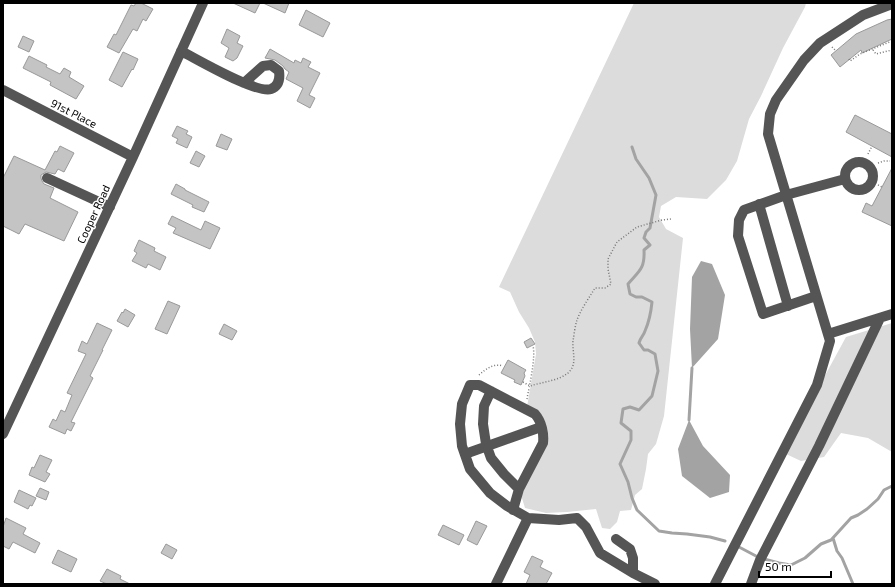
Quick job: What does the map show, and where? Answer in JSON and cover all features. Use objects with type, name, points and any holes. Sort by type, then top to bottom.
[{"type":"street","name":"Cooper Road","points":[[3,434],[110,207],[203,3]]},
{"type":"street","points":[[715,584],[817,385],[830,341],[768,134],[770,114],[776,100],[804,60],[820,43],[863,15],[892,4]]},
{"type":"street","points":[[182,51],[244,83]]},
{"type":"street","name":"91st Place","points":[[3,90],[133,157]]},
{"type":"street","points":[[47,178],[110,207]]},
{"type":"street","points":[[816,296],[763,314],[738,236],[739,220],[744,210],[759,204],[845,179]]},
{"type":"street","points":[[759,204],[788,306]]},
{"type":"street","points":[[828,334],[892,314]]},
{"type":"street","points":[[751,584],[760,560],[819,446],[880,318]]},
{"type":"street","points":[[513,510],[519,489],[543,444],[544,437],[539,419],[535,414],[479,385],[470,385],[462,404],[460,424],[462,446],[470,469],[490,493],[513,510],[528,518],[559,520],[578,518],[586,527],[600,553],[633,573],[655,584]]},
{"type":"street","points":[[491,391],[484,406],[483,424],[487,446],[491,458],[519,489]]},
{"type":"street","points":[[464,454],[541,427]]},
{"type":"street","points":[[496,584],[528,518]]},
{"type":"street","points":[[616,539],[630,549],[633,558],[633,573]]},
{"type":"path","points":[[849,59],[850,60],[860,54],[892,41]]},
{"type":"path","points":[[873,49],[876,54],[892,50]]},
{"type":"path","points":[[868,154],[872,146]]},
{"type":"path","points":[[878,163],[890,161]]},
{"type":"path","points":[[878,185],[882,187]]},
{"type":"path","points":[[523,382],[530,386],[568,373],[573,366],[575,358],[573,343],[577,320],[586,301],[595,288],[605,288],[611,284],[608,259],[617,242],[637,227],[671,219]]},
{"type":"path","points":[[525,409],[530,386],[534,352],[533,346]]},
{"type":"path","points":[[473,385],[479,375],[487,368],[495,365],[503,366]]},
{"type":"shaded area","points":[[634,3],[806,3],[749,119],[737,161],[726,180],[707,199],[676,197],[661,206],[659,217],[666,229],[683,238],[664,416],[656,444],[648,454],[642,489],[635,495],[631,510],[620,511],[617,522],[610,529],[602,528],[596,509],[546,513],[525,508],[521,495],[547,432],[527,407],[536,354],[535,342],[510,292],[499,287]]},
{"type":"shaded area","points":[[701,261],[712,264],[725,295],[718,339],[692,368],[690,329],[692,277]]},
{"type":"shaded area","points":[[892,323],[892,452],[868,438],[841,433],[824,457],[801,461],[786,454],[822,381],[846,337]]},
{"type":"shaded area","points":[[689,420],[703,446],[730,475],[729,492],[710,498],[682,476],[678,449]]},
{"type":"building","points":[[136,3],[141,3],[153,9],[146,21],[143,19],[137,31],[133,29],[119,53],[107,47],[114,34],[116,35],[131,5],[134,6]]},
{"type":"building","points":[[233,3],[260,3],[255,13]]},
{"type":"building","points":[[263,3],[289,3],[285,13]]},
{"type":"building","points":[[306,10],[330,23],[323,37],[299,25]]},
{"type":"building","points":[[892,19],[892,39],[862,53],[861,50],[840,67],[831,55],[856,34]]},
{"type":"building","points":[[227,29],[240,36],[237,43],[243,46],[237,58],[233,61],[225,57],[229,48],[221,43]]},
{"type":"building","points":[[23,36],[34,41],[29,52],[18,47]]},
{"type":"building","points":[[270,49],[294,63],[295,60],[301,63],[303,58],[311,62],[308,67],[320,73],[309,95],[315,98],[310,108],[297,101],[303,88],[286,79],[289,72],[275,60],[265,58]]},
{"type":"building","points":[[123,52],[138,59],[122,87],[109,80]]},
{"type":"building","points":[[29,56],[47,65],[46,67],[60,74],[64,68],[71,72],[69,77],[84,86],[76,99],[50,85],[51,82],[23,68]]},
{"type":"building","points":[[855,115],[892,134],[892,157],[846,132]]},
{"type":"building","points":[[177,126],[188,131],[186,134],[192,137],[187,148],[176,143],[178,139],[172,136]]},
{"type":"building","points":[[221,134],[232,139],[227,150],[216,146]]},
{"type":"building","points":[[60,146],[74,153],[64,172],[58,169],[55,174],[46,172],[41,175],[41,178],[44,184],[54,188],[50,198],[78,212],[64,241],[25,224],[19,234],[3,226],[3,178],[14,156],[45,170],[55,151],[57,152]]},
{"type":"building","points":[[196,151],[205,156],[199,167],[190,163]]},
{"type":"building","points":[[892,168],[892,226],[862,212],[866,203],[872,206]]},
{"type":"building","points":[[176,184],[209,202],[204,212],[192,207],[193,205],[171,194]]},
{"type":"building","points":[[172,216],[201,230],[205,221],[220,228],[210,249],[173,233],[176,228],[168,224]]},
{"type":"building","points":[[139,240],[155,248],[154,251],[166,257],[160,270],[148,264],[146,268],[132,261],[137,253],[134,251]]},
{"type":"building","points":[[168,301],[180,306],[167,334],[155,329]]},
{"type":"building","points":[[125,309],[135,315],[128,327],[117,321]]},
{"type":"building","points":[[97,323],[112,330],[90,376],[93,378],[71,422],[75,423],[71,431],[67,429],[65,434],[49,427],[53,419],[56,421],[61,410],[65,412],[72,395],[67,393],[86,354],[78,351],[82,341],[87,344]]},
{"type":"building","points":[[224,324],[237,331],[232,340],[219,334]]},
{"type":"building","points":[[531,338],[535,344],[527,348],[524,342]]},
{"type":"building","points":[[508,360],[526,370],[521,385],[514,382],[515,380],[501,373]]},
{"type":"building","points":[[40,455],[52,460],[46,472],[50,474],[45,482],[29,475],[32,467],[34,468]]},
{"type":"building","points":[[40,488],[49,492],[46,500],[36,496]]},
{"type":"building","points":[[19,490],[36,498],[32,506],[30,505],[28,509],[14,502]]},
{"type":"building","points":[[6,518],[26,528],[23,534],[40,543],[35,553],[13,542],[9,549],[3,546],[3,527]]},
{"type":"building","points":[[476,521],[487,526],[477,545],[467,540]]},
{"type":"building","points":[[443,525],[464,535],[459,545],[438,535]]},
{"type":"building","points":[[166,544],[177,550],[172,559],[161,553]]},
{"type":"building","points":[[58,550],[77,559],[71,572],[52,563]]},
{"type":"building","points":[[532,556],[543,561],[540,567],[552,573],[546,584],[526,584],[530,575],[524,572]]},
{"type":"building","points":[[107,569],[121,576],[120,579],[130,584],[107,584],[100,581]]},
{"type":"waterway","points":[[632,147],[636,159],[649,178],[656,195],[650,228],[646,232],[644,238],[650,245],[644,250],[642,266],[628,284],[630,294],[636,297],[642,297],[652,302],[648,324],[639,343],[644,350],[648,350],[655,354],[658,371],[652,396],[639,410],[630,407],[623,409],[621,423],[631,431],[631,440],[620,464],[628,482],[637,510],[659,531],[710,537],[725,541]]},
{"type":"waterway","points":[[689,420],[692,368]]},
{"type":"waterway","points":[[764,559],[791,565],[805,558],[821,544],[831,540],[851,518],[867,509],[878,499],[884,490],[892,486]]},
{"type":"waterway","points":[[833,538],[837,551],[842,558],[853,584]]},
{"type":"waterway","points":[[739,547],[756,556]]}]
